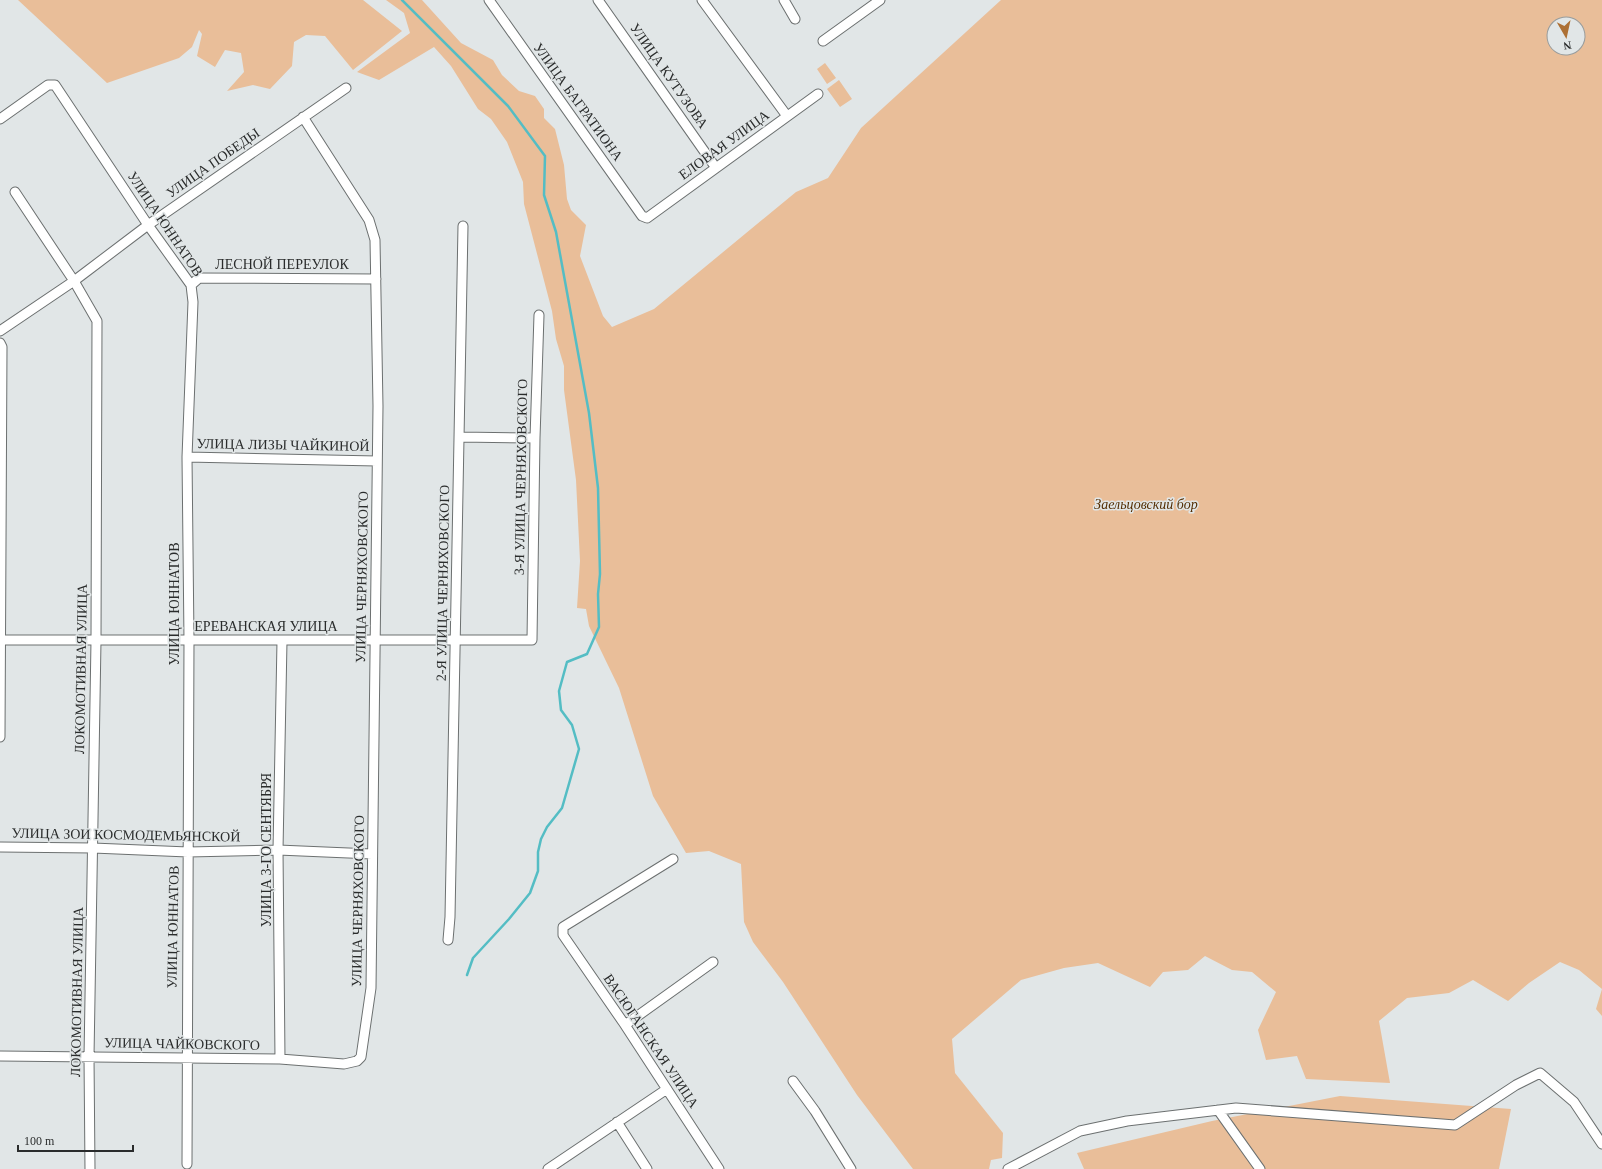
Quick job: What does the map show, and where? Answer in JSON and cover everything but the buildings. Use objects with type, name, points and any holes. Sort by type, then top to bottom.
[{"type":"street","name":"УЛИЦА БАГРАТИОНА","points":[[489,0],[642,216],[647,218]]},
{"type":"street","name":"УЛИЦА КУТУЗОВА","points":[[598,0],[716,168]]},
{"type":"street","points":[[702,0],[787,116]]},
{"type":"street","points":[[784,0],[795,19]]},
{"type":"street","points":[[823,41],[880,0]]},
{"type":"street","name":"УЛИЦА ЮННАТОВ","points":[[0,119],[48,85],[55,85],[148,225],[191,285],[193,302],[187,456],[189,640],[186,1059],[187,1164]]},
{"type":"street","name":"УЛИЦА ПОБЕДЫ","points":[[0,331],[74,281],[148,225],[346,88]]},
{"type":"street","name":"ЕЛОВАЯ УЛИЦА","points":[[647,218],[818,94]]},
{"type":"street","name":"УЛИЦА ЧЕРНЯХОВСКОГО","points":[[303,117],[368,220],[375,240],[377,461],[374,640],[375,758],[372,854],[372,988],[361,1057]]},
{"type":"street","name":"ЛОКОМОТИВНАЯ УЛИЦА","points":[[15,192],[74,281],[97,321],[96,641],[89,1057],[90,1169]]},
{"type":"street","name":"2-Я УЛИЦА ЧЕРНЯХОВСКОГО","points":[[448,940],[450,917],[456,640],[463,226]]},
{"type":"street","name":"ЛЕСНОЙ ПЕРЕУЛОК","points":[[191,285],[199,278],[376,279]]},
{"type":"street","name":"3-Я УЛИЦА ЧЕРНЯХОВСКОГО","points":[[532,640],[535,438],[540,315]]},
{"type":"street","points":[[0,343],[2,347],[0,737]]},
{"type":"street","points":[[460,437],[535,438]]},
{"type":"street","name":"УЛИЦА ЛИЗЫ ЧАЙКИНОЙ","points":[[187,456],[377,461]]},
{"type":"street","name":"ЕРЕВАНСКАЯ УЛИЦА","points":[[1,640],[532,640]]},
{"type":"street","name":"УЛИЦА 3-ГО СЕНТЯБРЯ","points":[[280,1059],[278,850],[282,641]]},
{"type":"street","name":"УЛИЦА ЗОИ КОСМОДЕМЬЯНСКОЙ","points":[[0,847],[93,848],[188,852],[278,850],[372,854]]},
{"type":"street","name":"ВАСЮГАНСКАЯ УЛИЦА","points":[[673,859],[563,927],[563,935],[625,1025],[719,1169]]},
{"type":"street","points":[[625,1025],[713,962]]},
{"type":"street","name":"УЛИЦА ЧАЙКОВСКОГО","points":[[0,1056],[280,1059],[344,1064],[357,1061],[361,1057]]},
{"type":"street","points":[[1008,1169],[1080,1131],[1127,1121],[1236,1108],[1455,1125],[1516,1085],[1540,1073],[1574,1102],[1602,1144]]},
{"type":"street","points":[[793,1081],[815,1111],[851,1169]]},
{"type":"street","points":[[548,1169],[667,1090]]},
{"type":"street","points":[[1218,1110],[1260,1169]]},
{"type":"street","points":[[617,1122],[647,1169]]},
{"type":"green space","points":[[18,0],[363,0],[402,31],[353,70],[325,36],[306,35],[294,42],[292,66],[270,89],[253,85],[227,91],[244,72],[241,53],[225,50],[215,67],[197,56],[202,34],[199,30],[192,47],[179,58],[107,83]]},
{"type":"green space","name":"Заельцовский бор","points":[[386,0],[422,0],[461,43],[493,60],[502,75],[519,91],[535,96],[544,109],[544,118],[555,129],[564,165],[567,199],[571,210],[586,225],[580,256],[603,316],[612,327],[654,309],[796,192],[828,178],[861,128],[1001,0],[1602,0],[1602,989],[1579,970],[1560,962],[1529,983],[1508,1001],[1473,980],[1449,993],[1407,998],[1379,1021],[1390,1083],[1306,1079],[1297,1056],[1266,1060],[1258,1030],[1276,992],[1252,972],[1232,970],[1205,956],[1188,970],[1163,972],[1150,987],[1098,963],[1064,968],[1021,980],[952,1039],[955,1073],[1003,1133],[1002,1158],[991,1160],[989,1169],[913,1169],[857,1095],[783,982],[753,942],[744,922],[741,864],[709,851],[686,853],[653,796],[619,688],[589,626],[586,609],[577,608],[580,561],[576,480],[564,390],[564,366],[556,339],[552,311],[524,204],[523,182],[507,142],[491,119],[478,109],[451,66],[434,47],[379,80],[357,72],[410,33],[404,13]]},
{"type":"green space","points":[[825,63],[836,78],[827,84],[817,69]]},
{"type":"green space","points":[[839,80],[852,99],[840,107],[827,89]]},
{"type":"green space","points":[[1602,989],[1602,1016],[1596,1009]]},
{"type":"green space","points":[[1340,1096],[1511,1109],[1499,1169],[1084,1169],[1077,1153],[1212,1121]]},
{"type":"waterway","points":[[402,0],[508,106],[545,156],[544,195],[556,232],[589,413],[598,488],[600,574],[598,594],[599,627],[587,654],[567,662],[559,691],[561,710],[572,725],[579,749],[562,808],[547,827],[541,839],[538,852],[538,871],[530,893],[509,919],[473,958],[467,975]]}]
